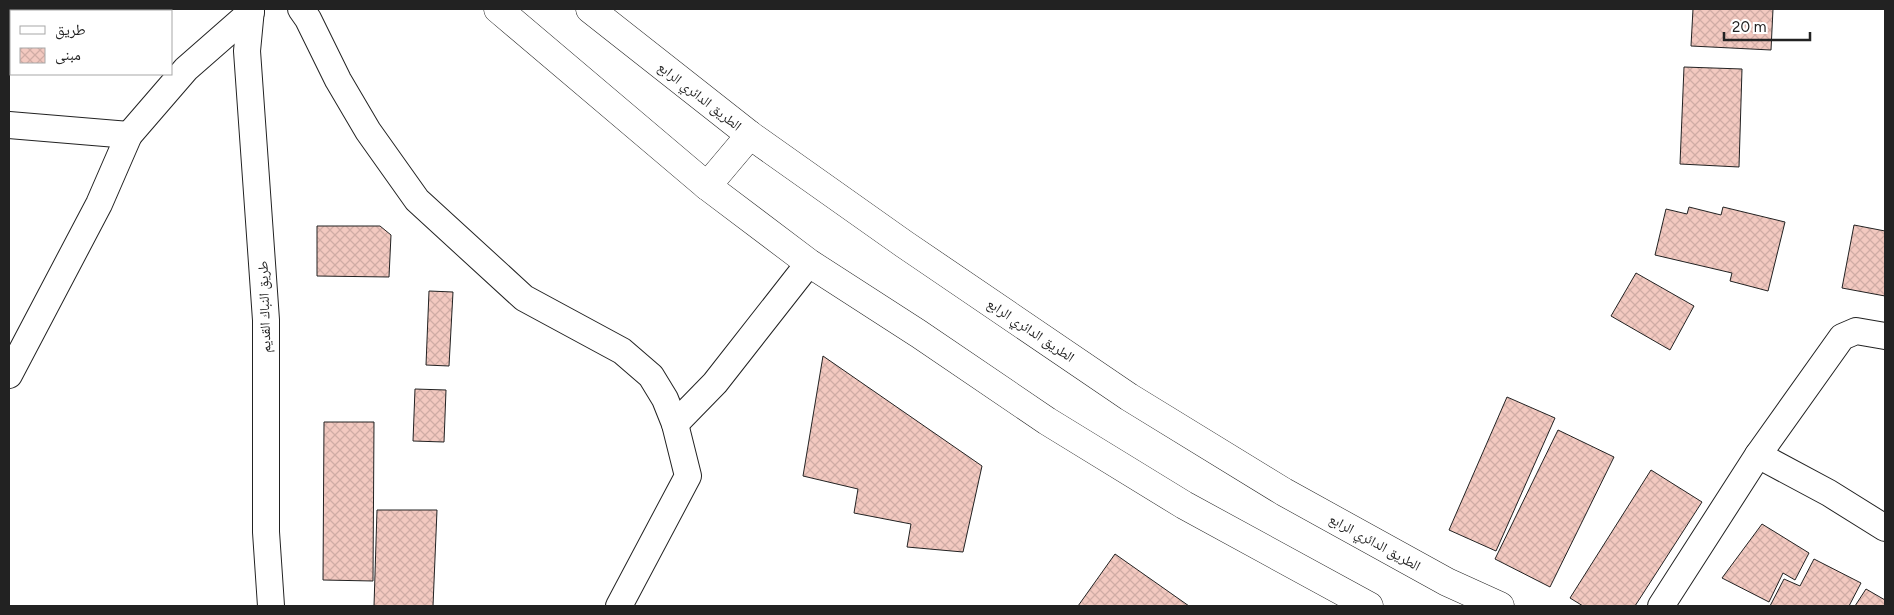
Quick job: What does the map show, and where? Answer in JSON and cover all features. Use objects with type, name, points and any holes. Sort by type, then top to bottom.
[{"type":"main road","points":[[498,9],[707,186],[809,263],[919,334],[1055,426],[1184,505],[1369,606]]},
{"type":"main road","name":"الطريق الدائري الرابع","points":[[590,9],[750,135],[904,244],[1129,397],[1284,492],[1447,582],[1500,606]]},
{"type":"main road","points":[[707,186],[750,135]]},
{"type":"street","points":[[301,9],[308,18],[338,80],[368,131],[417,200],[524,298],[622,351],[651,376],[666,399],[675,424],[688,476],[619,606]]},
{"type":"street","points":[[9,375],[99,204],[129,135],[186,69],[251,10]]},
{"type":"street","name":"طريق النباك القديم","points":[[251,10],[247,51],[266,320],[266,532],[271,606]]},
{"type":"street","points":[[9,125],[129,135]]},
{"type":"street","points":[[675,424],[715,383],[809,263]]},
{"type":"street","points":[[1661,606],[1758,455],[1842,337],[1856,331],[1885,336]]},
{"type":"street","points":[[1758,455],[1828,493],[1885,528]]},
{"type":"building","points":[[1693,9],[1773,9],[1771,50],[1691,46]]},
{"type":"building","points":[[1684,67],[1742,69],[1739,167],[1680,164]]},
{"type":"building","points":[[1689,207],[1721,215],[1723,207],[1785,222],[1768,291],[1730,281],[1732,273],[1655,255],[1666,209],[1687,214]]},
{"type":"building","points":[[1854,225],[1885,231],[1885,296],[1842,288]]},
{"type":"building","points":[[317,226],[380,226],[391,235],[389,277],[317,276]]},
{"type":"building","points":[[1636,273],[1694,306],[1670,350],[1611,316]]},
{"type":"building","points":[[429,291],[453,292],[449,366],[426,365]]},
{"type":"building","points":[[823,356],[982,466],[963,552],[907,547],[911,524],[854,513],[858,489],[803,476]]},
{"type":"building","points":[[415,389],[446,390],[444,442],[413,441]]},
{"type":"building","points":[[1507,397],[1555,418],[1496,551],[1449,530]]},
{"type":"building","points":[[324,422],[374,422],[373,581],[323,580]]},
{"type":"building","points":[[1558,430],[1614,457],[1550,587],[1495,559]]},
{"type":"building","points":[[1651,470],[1702,502],[1635,606],[1583,606],[1570,598]]},
{"type":"building","points":[[377,510],[437,510],[433,606],[374,606]]},
{"type":"building","points":[[1762,524],[1809,553],[1795,580],[1783,573],[1769,602],[1722,578]]},
{"type":"building","points":[[1115,554],[1189,606],[1078,606]]},
{"type":"building","points":[[1814,559],[1861,583],[1849,606],[1770,606],[1784,579],[1800,586]]},
{"type":"building","points":[[1866,589],[1885,600],[1885,606],[1855,606]]}]
